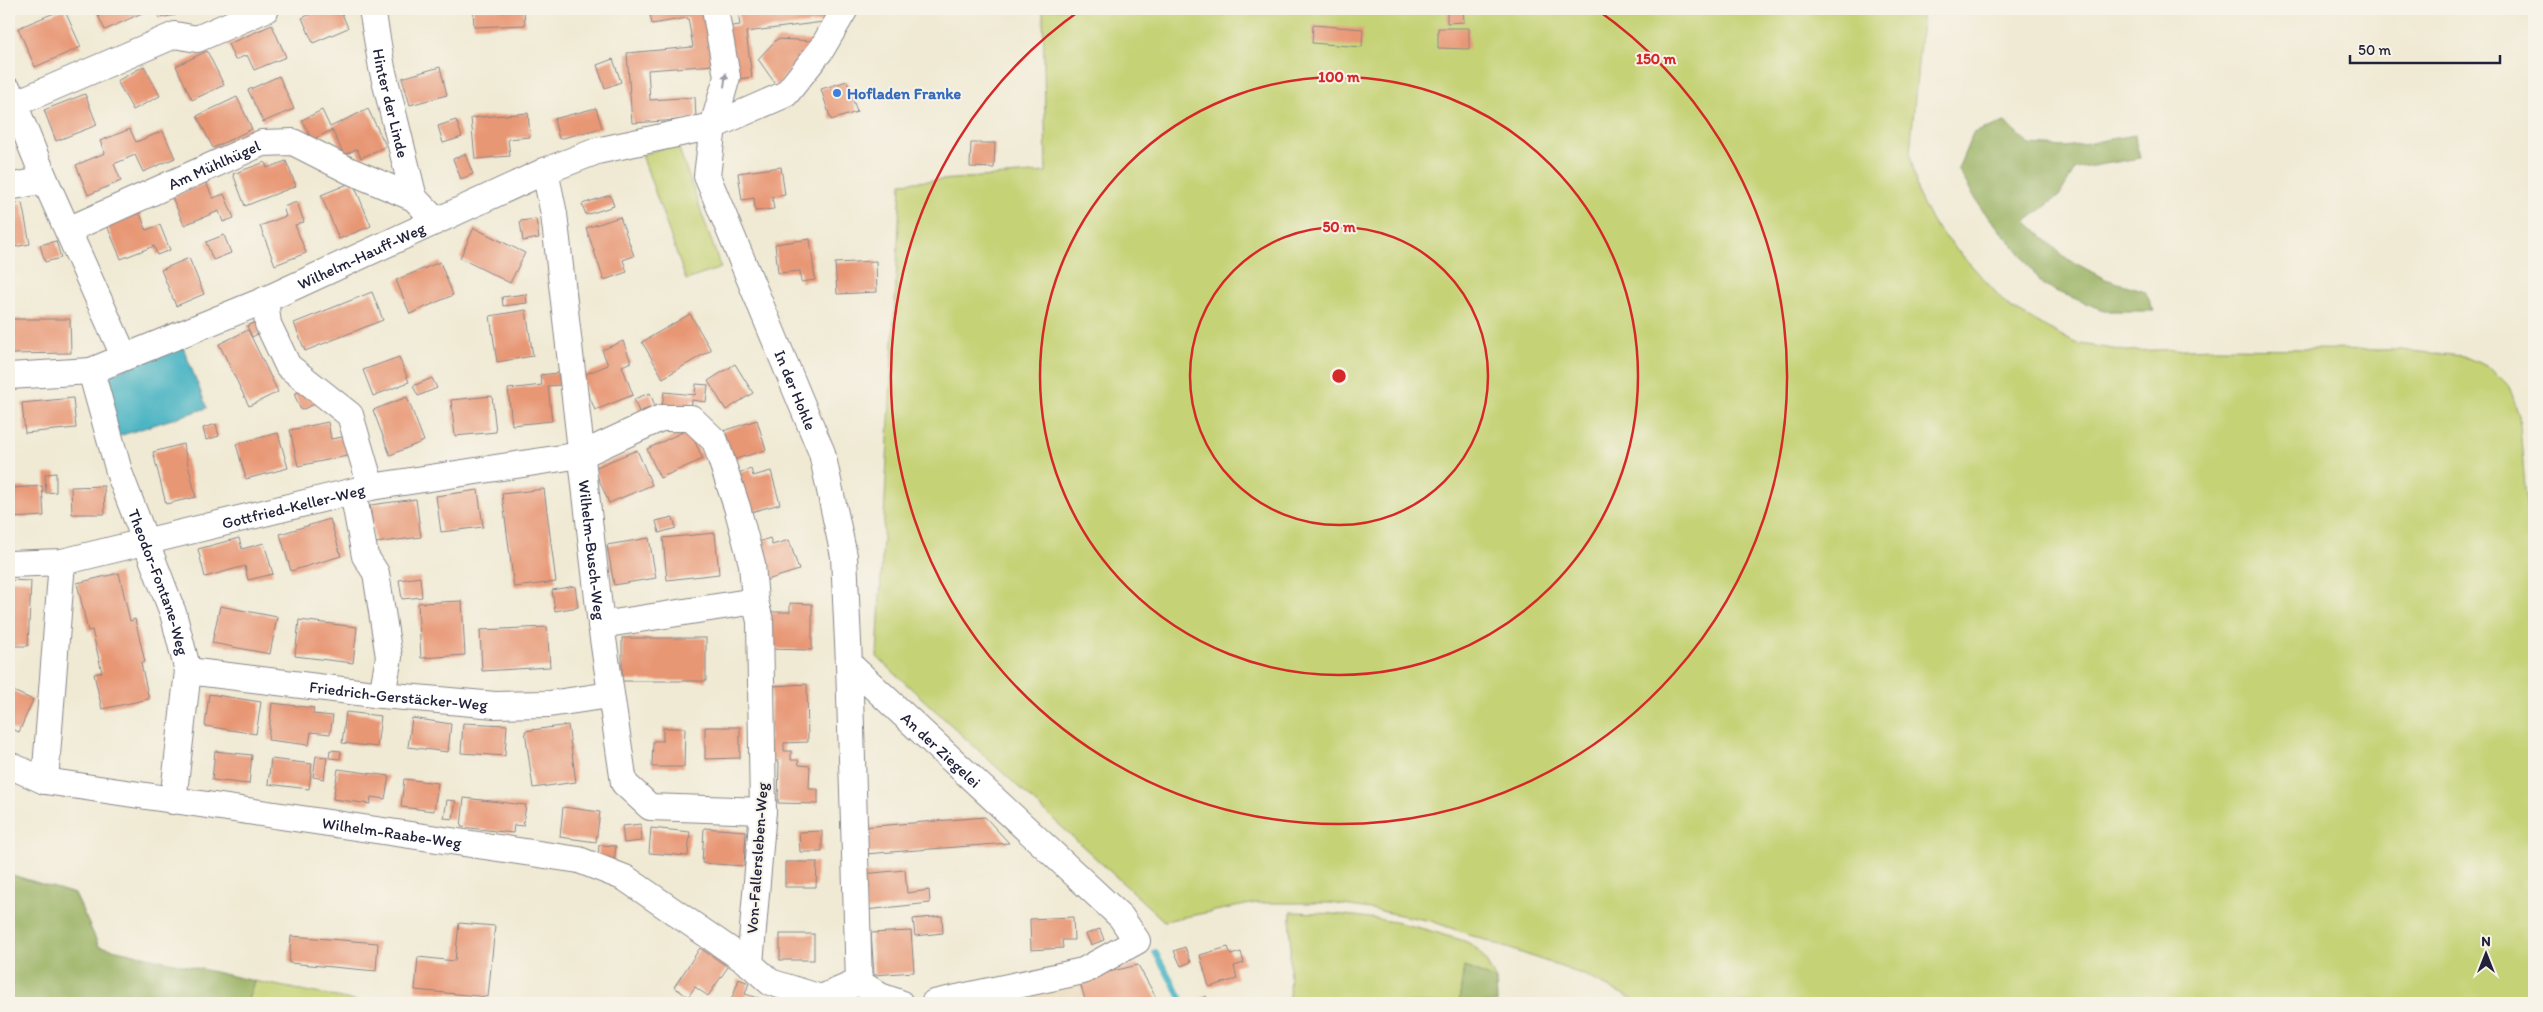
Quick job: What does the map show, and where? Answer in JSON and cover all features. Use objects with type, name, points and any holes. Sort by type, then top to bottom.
[{"type":"street","points":[[124,356],[45,180],[11,98],[174,35],[197,39],[266,9]]},
{"type":"street","name":"Hinter der Linde","points":[[372,9],[382,68],[414,198]]},
{"type":"street","name":"In der Hohle","points":[[715,9],[727,76],[713,126],[707,176],[822,453],[844,556],[849,664]]},
{"type":"street","name":"Wilhelm-Hauff-Weg","points":[[9,376],[91,371],[265,300],[545,171],[597,151],[713,126],[786,94],[821,50],[845,9]]},
{"type":"street","name":"Am Mühlhügel","points":[[68,230],[262,143],[293,142],[348,170],[414,198],[436,220]]},
{"type":"street","name":"Wilhelm-Busch-Weg","points":[[545,171],[554,214],[601,625],[624,783],[650,807],[763,811]]},
{"type":"street","points":[[9,187],[45,180]]},
{"type":"street","points":[[265,300],[268,324],[288,366],[350,415],[362,489],[365,556],[376,574],[389,657],[382,694]]},
{"type":"street","name":"Theodor-Fontane-Weg","points":[[91,371],[120,475],[173,613],[188,671],[174,801]]},
{"type":"street","name":"Von-Fallersleben-Weg","points":[[581,455],[661,418],[691,418],[715,441],[737,507],[752,564],[755,601],[760,621],[763,811],[750,964]]},
{"type":"street","name":"Gottfried-Keller-Weg","points":[[9,564],[62,562],[362,489],[581,455]]},
{"type":"street","points":[[46,781],[62,562]]},
{"type":"street","points":[[601,625],[755,601]]},
{"type":"street","points":[[849,664],[859,982]]},
{"type":"street","name":"An der Ziegelei","points":[[849,664],[1121,917],[1137,941],[1083,971],[934,1003]]},
{"type":"street","name":"Friedrich-Gerstäcker-Weg","points":[[188,671],[382,694],[495,705],[549,704],[610,695]]},
{"type":"street","name":"Wilhelm-Raabe-Weg","points":[[9,765],[46,781],[579,860],[624,878],[750,964]]},
{"type":"street","points":[[750,964],[770,982],[821,998],[859,982]]},
{"type":"street","points":[[859,982],[880,996],[900,1003]]},
{"type":"shaded area","points":[[1138,965],[1159,1003],[993,1003],[1069,988],[1067,982]]},
{"type":"green space","points":[[1043,9],[1923,9],[1910,153],[1918,194],[1932,222],[2009,307],[2075,343],[2126,351],[2218,348],[2400,350],[2463,356],[2491,368],[2507,384],[2519,415],[2534,595],[2534,1003],[1640,1003],[1584,975],[1431,921],[1370,909],[1330,903],[1256,903],[1164,921],[877,657],[901,183],[1046,172]]},
{"type":"green space","points":[[1923,9],[1942,9],[1941,12]]},
{"type":"green space","points":[[2005,122],[2030,145],[2066,147],[2134,135],[2140,158],[2075,169],[2059,196],[2026,221],[2064,257],[2105,279],[2145,291],[2154,311],[2105,311],[2044,286],[2019,252],[1981,208],[1958,169],[1973,133]]},
{"type":"green space","points":[[677,143],[721,268],[686,280],[642,155]]},
{"type":"green space","points":[[9,874],[75,894],[99,946],[254,981],[247,1003],[9,1003]]},
{"type":"green space","points":[[1291,912],[1330,914],[1389,921],[1463,940],[1480,952],[1496,980],[1464,966],[1459,1003],[1289,1003]]},
{"type":"green space","points":[[1464,966],[1496,980],[1497,1003],[1459,1003]]},
{"type":"green space","points":[[254,981],[367,1003],[247,1003]]},
{"type":"water","points":[[183,347],[207,408],[119,436],[106,389],[112,373]]},
{"type":"building","points":[[64,9],[81,47],[35,67],[18,28]]},
{"type":"building","points":[[95,9],[143,9],[144,12],[105,30]]},
{"type":"building","points":[[157,9],[175,9],[176,15],[159,18]]},
{"type":"building","points":[[322,9],[340,9],[348,28],[313,43],[302,18]]},
{"type":"building","points":[[473,9],[524,9],[525,25],[474,27]]},
{"type":"building","points":[[649,9],[706,9],[715,65],[648,70],[650,100],[695,97],[696,119],[632,123],[627,53],[693,47],[688,18],[652,24]]},
{"type":"building","points":[[756,9],[829,9],[831,21],[746,32],[752,77],[732,80],[725,27],[740,25],[738,11]]},
{"type":"building","points":[[893,9],[905,9],[899,14]]},
{"type":"building","points":[[1447,9],[1463,9],[1464,22],[1447,23]]},
{"type":"building","points":[[272,25],[286,57],[254,70],[247,55],[235,60],[228,44]]},
{"type":"building","points":[[1313,25],[1363,29],[1362,47],[1312,43]]},
{"type":"building","points":[[1438,28],[1469,28],[1469,49],[1438,48]]},
{"type":"building","points":[[777,39],[814,41],[777,86],[758,59]]},
{"type":"building","points":[[207,51],[224,85],[192,100],[176,66]]},
{"type":"building","points":[[613,59],[621,82],[605,88],[597,65]]},
{"type":"building","points":[[144,66],[160,96],[133,110],[117,81]]},
{"type":"building","points":[[440,67],[447,95],[410,105],[402,78]]},
{"type":"building","points":[[279,76],[294,109],[263,122],[248,90]]},
{"type":"building","points":[[847,81],[857,112],[831,120],[821,89]]},
{"type":"building","points":[[85,94],[97,125],[56,141],[44,110]]},
{"type":"building","points":[[237,97],[252,129],[213,148],[197,116]]},
{"type":"building","points":[[596,108],[602,128],[559,139],[554,119]]},
{"type":"building","points":[[368,109],[386,146],[361,158],[357,149],[344,155],[332,130],[312,140],[302,120],[322,110],[330,127]]},
{"type":"building","points":[[528,113],[530,137],[508,139],[510,156],[475,159],[471,118]]},
{"type":"building","points":[[456,120],[462,137],[443,143],[438,126]]},
{"type":"building","points":[[130,129],[136,142],[163,131],[175,158],[143,172],[135,155],[114,164],[121,181],[88,195],[76,165],[105,153],[100,141]]},
{"type":"building","points":[[971,143],[995,143],[994,168],[970,167]]},
{"type":"building","points":[[465,154],[473,174],[461,179],[453,159]]},
{"type":"building","points":[[286,161],[296,186],[245,206],[233,174],[265,162],[267,168]]},
{"type":"building","points":[[781,167],[785,195],[772,197],[774,209],[755,211],[754,198],[742,200],[738,173]]},
{"type":"building","points":[[353,182],[371,226],[339,239],[321,195]]},
{"type":"building","points":[[206,183],[213,198],[224,194],[234,218],[223,222],[219,211],[184,225],[172,197]]},
{"type":"building","points":[[610,195],[614,206],[586,215],[582,204]]},
{"type":"building","points":[[297,202],[304,222],[295,225],[306,253],[275,265],[260,226],[286,216],[283,207]]},
{"type":"building","points":[[22,203],[30,244],[9,248],[9,205]]},
{"type":"building","points":[[140,213],[146,230],[160,225],[170,250],[157,255],[154,246],[121,259],[107,226]]},
{"type":"building","points":[[620,217],[634,256],[623,260],[627,272],[604,280],[586,228]]},
{"type":"building","points":[[536,219],[539,238],[523,241],[520,221]]},
{"type":"building","points":[[474,228],[525,253],[510,283],[460,258]]},
{"type":"building","points":[[224,235],[231,253],[213,260],[206,242]]},
{"type":"building","points":[[810,239],[815,280],[801,282],[800,271],[778,273],[775,244]]},
{"type":"building","points":[[56,241],[61,258],[45,262],[40,245]]},
{"type":"building","points":[[189,258],[204,294],[176,306],[161,270]]},
{"type":"building","points":[[876,261],[877,292],[837,294],[835,263]]},
{"type":"building","points":[[440,262],[453,295],[410,314],[396,280]]},
{"type":"building","points":[[372,292],[383,320],[305,351],[294,323]]},
{"type":"building","points":[[526,294],[527,303],[503,306],[502,297]]},
{"type":"building","points":[[526,310],[533,356],[497,362],[490,316]]},
{"type":"building","points":[[690,314],[711,350],[663,378],[642,342]]},
{"type":"building","points":[[9,319],[70,319],[71,353],[9,354]]},
{"type":"building","points":[[258,321],[262,332],[252,337],[247,326]]},
{"type":"building","points":[[248,330],[278,392],[249,406],[219,344]]},
{"type":"building","points":[[623,341],[631,362],[622,366],[633,395],[595,410],[581,376],[608,365],[602,350]]},
{"type":"building","points":[[399,357],[409,382],[373,396],[363,370]]},
{"type":"building","points":[[735,364],[753,393],[726,410],[708,381]]},
{"type":"building","points":[[558,373],[560,385],[548,386],[552,421],[512,425],[508,389],[542,385],[540,375]]},
{"type":"building","points":[[432,378],[437,388],[418,396],[413,386]]},
{"type":"building","points":[[696,384],[708,385],[706,402],[692,400],[691,410],[662,407],[664,392],[695,395]]},
{"type":"building","points":[[309,387],[317,403],[301,410],[294,394]]},
{"type":"building","points":[[650,393],[655,406],[639,412],[634,399]]},
{"type":"building","points":[[492,396],[496,432],[455,436],[451,400]]},
{"type":"building","points":[[407,397],[424,441],[390,455],[373,410]]},
{"type":"building","points":[[73,398],[76,428],[25,433],[22,403]]},
{"type":"building","points":[[757,420],[766,450],[729,461],[720,432]]},
{"type":"building","points":[[328,422],[331,439],[348,436],[352,455],[298,466],[290,430]]},
{"type":"building","points":[[216,424],[219,436],[206,440],[203,428]]},
{"type":"building","points":[[689,429],[703,459],[660,478],[647,449]]},
{"type":"building","points":[[278,433],[288,468],[246,479],[236,444]]},
{"type":"building","points":[[183,444],[196,497],[166,504],[153,452]]},
{"type":"building","points":[[637,450],[652,485],[609,503],[594,468]]},
{"type":"building","points":[[751,469],[753,476],[771,471],[780,504],[747,513],[730,475]]},
{"type":"building","points":[[56,473],[56,492],[46,493],[45,474]]},
{"type":"building","points":[[42,486],[44,516],[12,518],[10,488]]},
{"type":"building","points":[[104,486],[105,514],[72,514],[71,487]]},
{"type":"building","points":[[544,489],[556,582],[514,587],[502,494]]},
{"type":"building","points":[[478,490],[483,527],[441,532],[436,496]]},
{"type":"building","points":[[416,499],[421,537],[375,543],[370,505]]},
{"type":"building","points":[[673,517],[676,528],[659,533],[656,521]]},
{"type":"building","points":[[330,519],[341,556],[291,571],[280,534]]},
{"type":"building","points":[[715,533],[719,574],[667,580],[663,538]]},
{"type":"building","points":[[239,538],[242,549],[264,543],[273,574],[248,580],[245,566],[205,577],[198,549]]},
{"type":"building","points":[[649,538],[656,578],[614,585],[607,545]]},
{"type":"building","points":[[770,538],[772,545],[789,540],[799,570],[767,580],[755,543]]},
{"type":"building","points":[[119,573],[130,621],[135,619],[145,662],[141,663],[149,699],[102,709],[94,674],[102,672],[92,630],[88,631],[77,583]]},
{"type":"building","points":[[420,577],[422,597],[402,599],[399,580]]},
{"type":"building","points":[[9,580],[31,581],[28,646],[9,646]]},
{"type":"building","points":[[575,586],[578,607],[555,611],[552,590]]},
{"type":"building","points":[[462,601],[465,655],[421,658],[418,603]]},
{"type":"building","points":[[790,603],[812,604],[812,650],[767,649],[767,612],[790,612]]},
{"type":"building","points":[[220,606],[277,617],[270,654],[212,643]]},
{"type":"building","points":[[299,620],[357,627],[353,663],[295,656]]},
{"type":"building","points":[[547,627],[550,667],[482,671],[480,630]]},
{"type":"building","points":[[622,638],[706,638],[706,681],[622,681]]},
{"type":"building","points":[[807,684],[808,742],[784,743],[784,751],[791,751],[791,760],[798,760],[799,765],[810,766],[809,789],[818,789],[818,804],[778,803],[779,761],[768,761],[772,686]]},
{"type":"building","points":[[9,689],[33,700],[19,732],[9,728]]},
{"type":"building","points":[[209,694],[261,702],[256,734],[205,726]]},
{"type":"building","points":[[272,703],[314,708],[313,714],[333,716],[330,734],[311,732],[309,745],[268,740]]},
{"type":"building","points":[[346,712],[381,716],[377,747],[342,743]]},
{"type":"building","points":[[412,718],[451,724],[448,752],[408,747]]},
{"type":"building","points":[[463,723],[507,725],[505,756],[461,753]]},
{"type":"building","points":[[568,725],[576,782],[533,788],[525,731]]},
{"type":"building","points":[[705,727],[740,727],[740,758],[705,759]]},
{"type":"building","points":[[663,728],[685,728],[684,767],[652,767],[653,741],[663,741]]},
{"type":"building","points":[[330,750],[341,751],[340,759],[329,758]]},
{"type":"building","points":[[215,751],[252,755],[249,784],[212,780]]},
{"type":"building","points":[[316,756],[327,757],[324,779],[313,777]]},
{"type":"building","points":[[271,759],[312,764],[309,789],[268,784]]},
{"type":"building","points":[[338,769],[389,776],[385,799],[371,797],[370,804],[333,799]]},
{"type":"building","points":[[404,779],[438,783],[434,811],[401,807]]},
{"type":"building","points":[[464,798],[526,805],[523,826],[514,825],[513,833],[461,827]]},
{"type":"building","points":[[447,800],[456,801],[453,819],[444,818]]},
{"type":"building","points":[[563,807],[600,812],[596,842],[560,837]]},
{"type":"building","points":[[985,817],[1009,843],[865,854],[863,827]]},
{"type":"building","points":[[641,824],[642,841],[624,843],[622,826]]},
{"type":"building","points":[[651,828],[690,832],[688,856],[649,853]]},
{"type":"building","points":[[704,828],[746,831],[744,866],[702,863]]},
{"type":"building","points":[[822,831],[822,852],[800,852],[799,832]]},
{"type":"building","points":[[599,845],[616,846],[614,862],[598,861]]},
{"type":"building","points":[[785,862],[817,862],[816,887],[785,887]]},
{"type":"building","points":[[905,870],[907,893],[929,890],[930,903],[866,910],[862,874]]},
{"type":"building","points":[[942,916],[943,933],[915,936],[913,919]]},
{"type":"building","points":[[1073,917],[1074,940],[1062,940],[1063,948],[1031,950],[1030,919]]},
{"type":"building","points":[[459,923],[495,926],[488,997],[415,990],[418,957],[455,961]]},
{"type":"building","points":[[1100,929],[1104,940],[1091,945],[1086,934]]},
{"type":"building","points":[[911,931],[914,972],[874,975],[871,933]]},
{"type":"building","points":[[780,934],[814,934],[814,960],[780,960]]},
{"type":"building","points":[[291,936],[378,943],[376,971],[289,963]]},
{"type":"building","points":[[1185,947],[1191,962],[1181,966],[1174,951]]},
{"type":"building","points":[[1228,947],[1231,955],[1241,952],[1244,963],[1234,966],[1237,979],[1209,987],[1200,955]]},
{"type":"building","points":[[700,948],[728,967],[708,996],[695,987],[688,997],[674,987]]},
{"type":"building","points":[[1138,965],[1159,1003],[1086,1003],[1079,979]]},
{"type":"building","points":[[739,979],[749,983],[745,994],[765,1000],[764,1003],[730,1003]]},
{"type":"building","points":[[1206,996],[1210,1003],[1200,1003],[1198,1000]]},
{"type":"waterway","points":[[1155,952],[1184,1003]]},
{"type":"place","name":"Hofladen Franke","points":[[837,93]]}]
